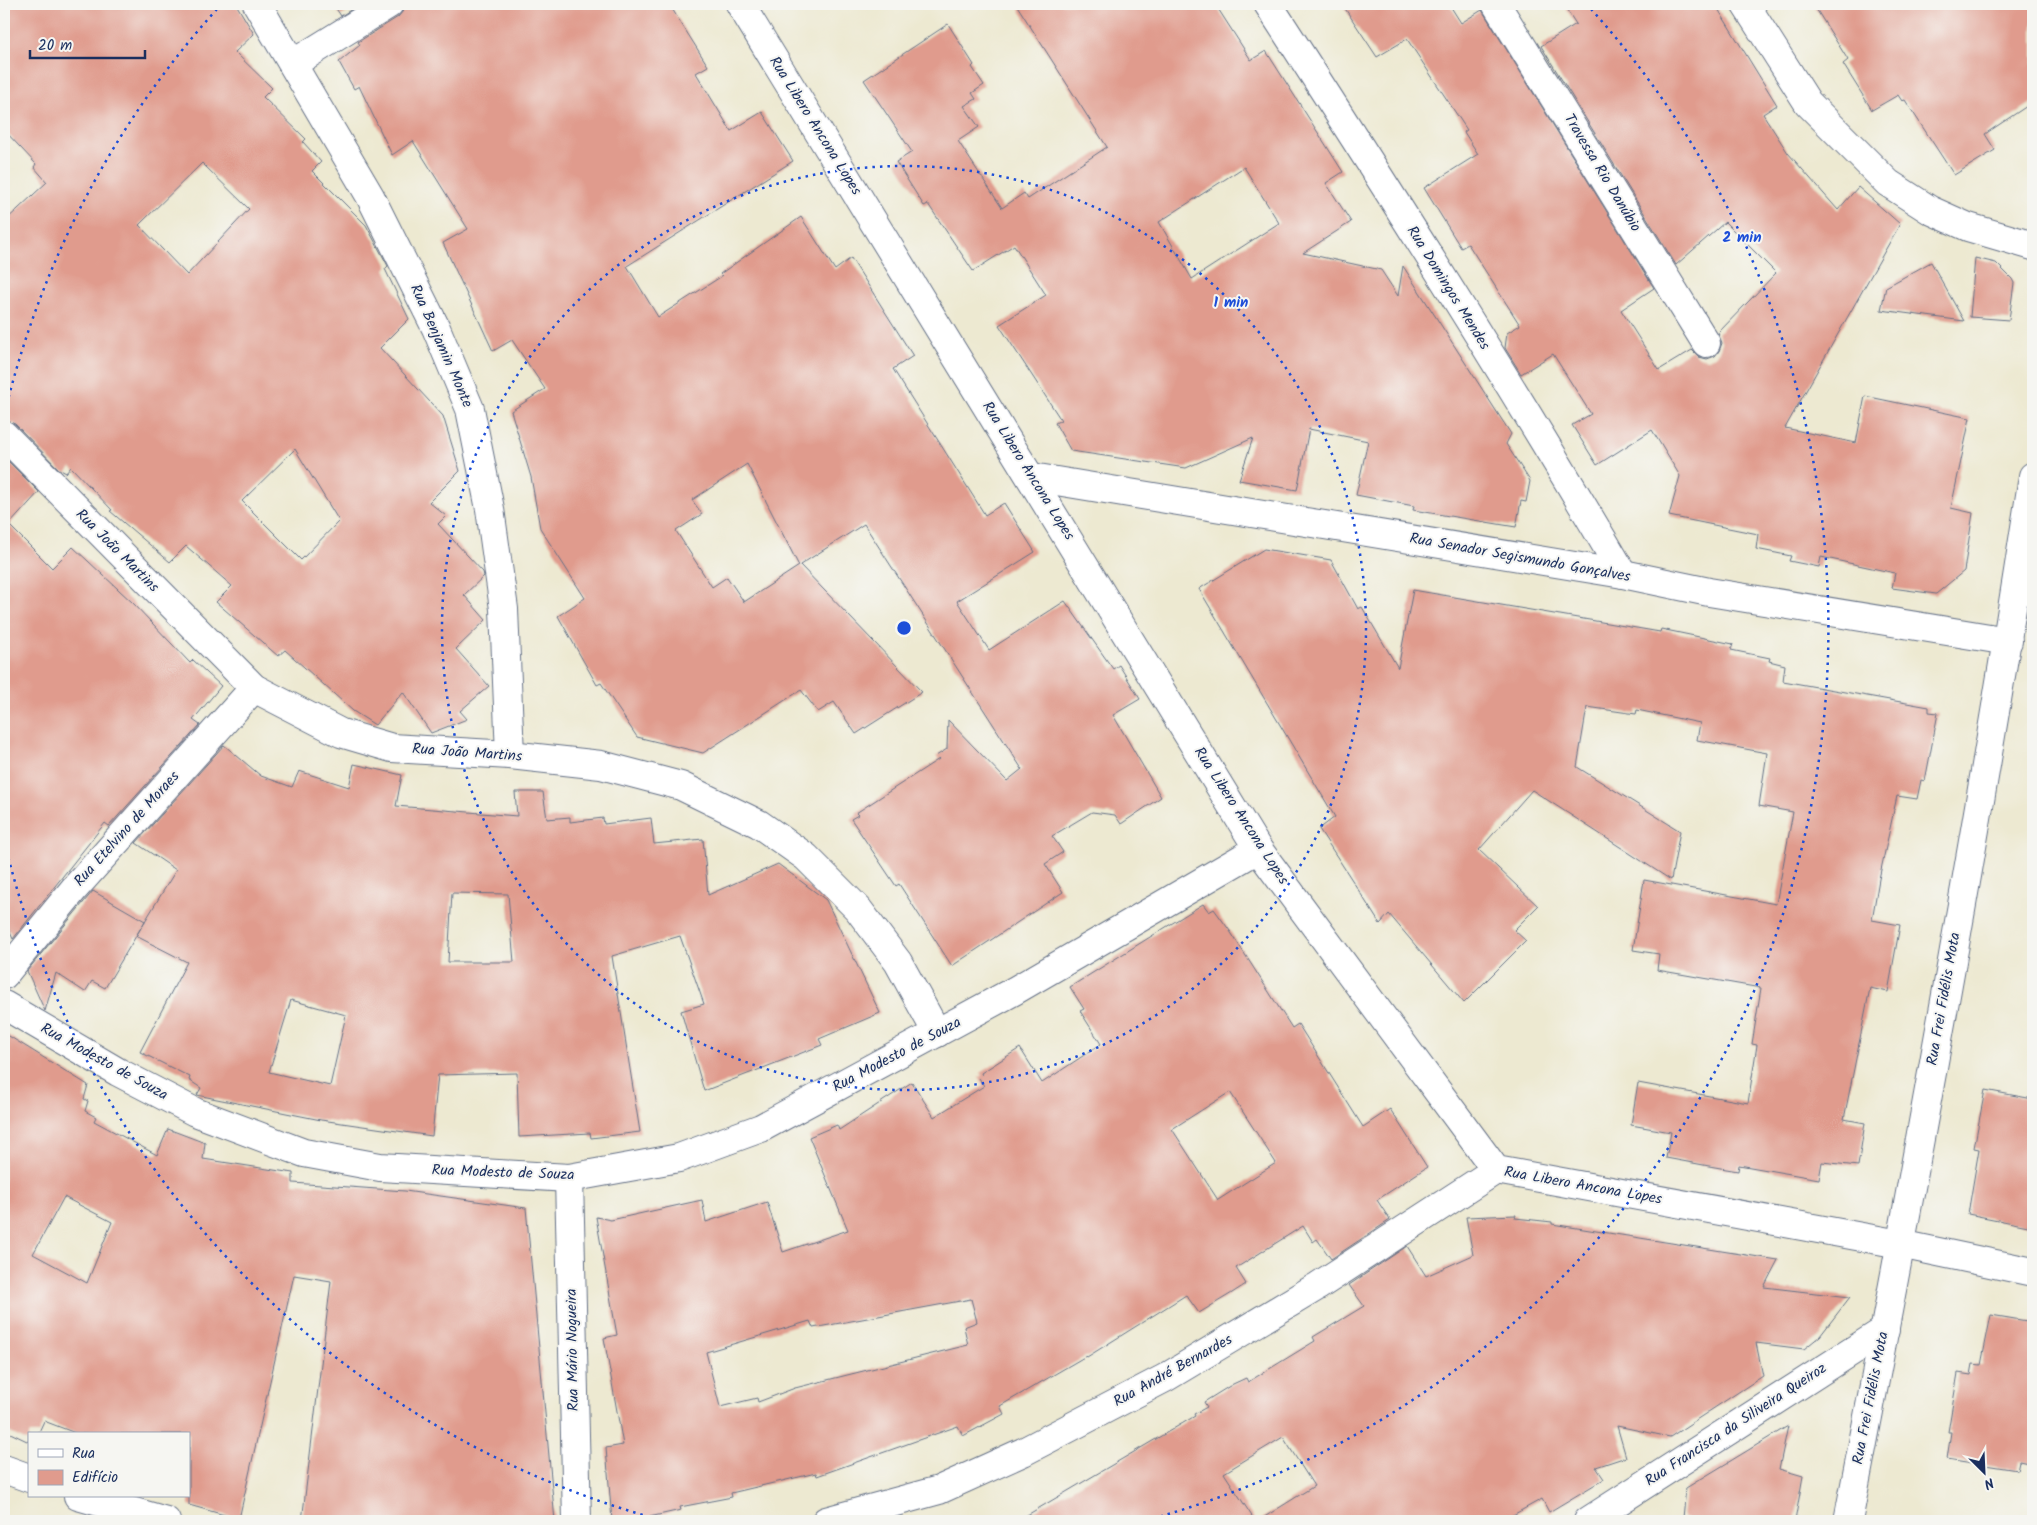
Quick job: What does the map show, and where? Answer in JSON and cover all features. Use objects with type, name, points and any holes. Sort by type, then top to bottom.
[{"type":"street","name":"Rua Benjamin Monte","points":[[257,4],[294,63],[370,196],[436,328],[470,409],[490,509],[504,609],[510,755]]},
{"type":"street","points":[[294,63],[389,4]]},
{"type":"street","name":"Rua Libero Ancona Lopes","points":[[740,4],[1032,477],[1258,849],[1496,1170],[1900,1244],[2033,1272]]},
{"type":"street","name":"Rua Domingos Mendes","points":[[1268,4],[1357,141],[1541,437],[1623,574]]},
{"type":"street","name":"Travessa Rio Danúbio","points":[[1496,4],[1706,343]]},
{"type":"street","points":[[1745,4],[1808,103],[1888,183],[1930,210],[1960,224],[2033,246]]},
{"type":"street","name":"Rua João Martins","points":[[4,435],[254,688],[341,733],[392,748],[510,755],[600,765],[681,786],[759,824],[806,857],[858,909],[898,962],[937,1033]]},
{"type":"street","name":"Rua Frei Fidélis Mota","points":[[1848,1521],[1885,1330],[2008,641],[2033,476]]},
{"type":"street","name":"Rua Senador Segismundo Gonçalves","points":[[1032,477],[1623,574],[1709,592],[2008,641]]},
{"type":"street","name":"Rua Etelvino de Moraes","points":[[4,975],[74,888],[254,688]]},
{"type":"street","name":"Rua Modesto de Souza","points":[[4,1005],[118,1072],[194,1112],[304,1153],[380,1167],[568,1178],[679,1158],[761,1128],[1014,991],[1258,849]]},
{"type":"street","name":"Rua André Bernardes","points":[[826,1521],[939,1490],[1023,1452],[1165,1378],[1318,1286],[1496,1170]]},
{"type":"street","name":"Rua Mário Nogueira","points":[[568,1178],[577,1521]]},
{"type":"street","name":"Rua Francisca da Siliveira Queiroz","points":[[1588,1521],[1885,1330]]},
{"type":"street","points":[[4,1470],[28,1478]]},
{"type":"street","points":[[85,1498],[166,1521]]},
{"type":"building","points":[[4,4],[236,4],[254,34],[235,52],[272,88],[263,97],[306,139],[303,142],[321,162],[312,171],[366,225],[388,266],[385,269],[409,319],[380,348],[443,416],[460,471],[429,502],[446,516],[438,524],[483,572],[484,576],[464,595],[486,620],[456,649],[489,686],[460,711],[467,719],[431,733],[403,692],[375,725],[353,711],[285,650],[278,656],[216,602],[232,586],[186,546],[170,562],[110,511],[112,510],[71,467],[66,473],[59,469],[15,424],[4,420],[4,222],[47,182],[34,167],[36,164],[4,130]],"holes":[[[202,163],[249,209],[187,275],[139,225]],[[295,449],[339,521],[301,560],[242,501]]]},
{"type":"building","points":[[333,4],[360,4],[341,16]]},
{"type":"building","points":[[405,4],[669,4],[708,66],[696,73],[731,131],[762,112],[793,161],[627,266],[658,317],[722,276],[720,274],[801,217],[835,270],[851,258],[913,356],[893,369],[985,515],[1004,503],[1035,552],[957,601],[989,650],[1065,601],[1113,669],[1119,665],[1140,699],[1113,715],[1161,797],[1121,824],[1115,815],[1092,812],[1052,836],[1063,852],[1045,864],[1063,892],[952,966],[899,884],[896,886],[851,819],[858,815],[856,813],[939,759],[936,756],[947,749],[948,720],[1007,781],[1022,769],[864,524],[800,565],[922,692],[856,734],[834,702],[818,712],[801,690],[703,753],[637,737],[601,683],[597,685],[558,616],[585,598],[540,528],[531,477],[511,411],[545,389],[512,340],[493,351],[443,243],[468,229],[413,141],[392,155],[359,86],[354,89],[339,62],[360,45],[358,42],[398,17],[403,11]],"holes":[[[747,464],[799,566],[744,602],[727,577],[712,587],[676,531],[702,514],[692,500]]]},
{"type":"building","points":[[1016,4],[1215,4],[1251,60],[1266,51],[1343,172],[1326,183],[1351,222],[1303,253],[1381,270],[1398,296],[1403,266],[1511,434],[1506,444],[1530,481],[1526,502],[1521,501],[1516,527],[1413,510],[1414,506],[1356,495],[1368,441],[1309,429],[1297,490],[1239,480],[1253,438],[1186,468],[1071,451],[1055,423],[1061,420],[999,325],[1046,295],[1014,245],[973,271],[928,204],[924,206],[896,162],[912,152],[864,80],[948,24],[974,65],[972,67],[984,85],[972,93],[976,99],[964,106],[979,127],[958,141],[1002,208],[1024,193],[1028,199],[1107,147]],"holes":[[[1244,167],[1279,223],[1192,279],[1159,222]]]},
{"type":"building","points":[[1342,4],[1449,4],[1461,23],[1482,10],[1654,288],[1621,310],[1659,370],[1692,350],[1699,357],[1707,359],[1715,356],[1722,343],[1718,333],[1776,273],[1725,222],[1676,265],[1541,46],[1576,24],[1563,4],[1715,4],[1777,105],[1763,114],[1788,153],[1838,210],[1858,187],[1900,224],[1785,428],[1856,443],[1865,396],[1970,418],[1951,508],[1973,513],[1964,571],[1936,594],[1892,588],[1895,573],[1821,557],[1819,567],[1789,561],[1791,556],[1756,549],[1758,534],[1669,516],[1680,476],[1652,430],[1597,465],[1572,425],[1591,414],[1553,354],[1521,374],[1505,348],[1507,333],[1520,325],[1468,244],[1461,248],[1424,188],[1478,154],[1464,132],[1467,130],[1407,39],[1377,57]]},
{"type":"building","points":[[1813,4],[2033,4],[2033,102],[1985,134],[1995,150],[1954,175],[1905,100],[1902,101],[1898,95],[1872,110],[1843,64],[1848,60]]},
{"type":"building","points":[[1975,258],[1996,263],[2012,279],[2014,283],[2009,320],[1970,317]]},
{"type":"building","points":[[1931,262],[1964,321],[1881,310],[1886,287]]},
{"type":"building","points":[[4,457],[39,492],[9,525],[52,568],[73,547],[133,603],[190,663],[193,660],[221,686],[193,720],[200,725],[109,826],[105,823],[13,939],[4,919]]},
{"type":"building","points":[[1264,549],[1331,560],[1358,609],[1362,607],[1398,668],[1413,590],[1660,632],[1661,629],[1733,644],[1731,650],[1770,658],[1769,661],[1785,665],[1783,681],[1929,707],[1929,712],[1938,713],[1925,781],[1921,780],[1917,799],[1897,796],[1879,879],[1872,920],[1900,925],[1888,992],[1870,988],[1844,1119],[1865,1123],[1858,1166],[1822,1162],[1819,1179],[1739,1165],[1738,1171],[1709,1166],[1666,1158],[1671,1132],[1631,1125],[1638,1083],[1748,1103],[1757,1045],[1752,1044],[1761,988],[1657,970],[1659,954],[1633,950],[1644,880],[1776,904],[1793,812],[1759,806],[1767,753],[1697,740],[1700,723],[1637,710],[1636,714],[1587,707],[1577,767],[1680,831],[1671,880],[1532,790],[1479,850],[1538,906],[1514,930],[1526,941],[1464,1003],[1389,914],[1380,924],[1319,829],[1335,817],[1199,589]]},
{"type":"building","points":[[224,745],[261,776],[292,787],[299,771],[349,787],[354,764],[402,775],[396,806],[517,816],[515,792],[543,792],[547,819],[570,817],[570,822],[603,818],[604,824],[651,818],[654,844],[703,839],[708,895],[778,864],[826,900],[880,1013],[819,1039],[822,1045],[704,1091],[681,1011],[704,1004],[680,936],[612,956],[640,1132],[591,1138],[590,1133],[519,1137],[517,1073],[438,1075],[432,1136],[321,1120],[197,1095],[201,1088],[189,1080],[190,1077],[140,1052],[187,962],[136,936],[176,870],[136,843]],"holes":[[[452,893],[508,894],[514,962],[448,962]],[[291,1000],[346,1015],[330,1086],[269,1072]]]},
{"type":"building","points":[[93,891],[145,921],[105,988],[92,981],[85,992],[56,973],[45,1011],[27,971]]},
{"type":"building","points":[[1203,904],[1209,912],[1214,909],[1292,1028],[1298,1024],[1363,1127],[1390,1109],[1427,1167],[1377,1200],[1390,1220],[1331,1259],[1317,1239],[1313,1242],[1303,1226],[1236,1268],[1246,1284],[1232,1293],[1199,1313],[1186,1295],[1087,1357],[1000,1406],[1004,1414],[963,1436],[958,1426],[817,1476],[816,1473],[731,1493],[732,1497],[680,1507],[681,1510],[631,1521],[612,1521],[606,1448],[623,1445],[604,1338],[617,1335],[596,1217],[611,1220],[702,1200],[706,1222],[767,1202],[783,1252],[848,1230],[809,1137],[837,1125],[839,1130],[912,1082],[934,1117],[984,1086],[979,1078],[982,1075],[981,1073],[1020,1048],[1042,1083],[1101,1044],[1080,1011],[1084,1009],[1070,987]],"holes":[[[1230,1092],[1276,1163],[1218,1200],[1172,1129]],[[971,1299],[977,1322],[964,1327],[968,1345],[795,1388],[758,1402],[757,1398],[720,1407],[706,1352],[810,1321],[813,1328]]]},
{"type":"building","points":[[4,1033],[88,1085],[84,1099],[88,1101],[85,1111],[96,1117],[94,1121],[157,1155],[168,1129],[205,1143],[203,1159],[293,1173],[293,1183],[405,1191],[526,1208],[555,1521],[302,1521],[331,1281],[294,1275],[239,1519],[189,1505],[190,1432],[73,1432],[44,1421],[39,1432],[28,1432],[28,1442],[4,1430]],"holes":[[[64,1197],[112,1222],[87,1283],[33,1254]]]},
{"type":"building","points":[[1985,1090],[2033,1099],[2033,1227],[1968,1214],[1979,1149],[1974,1148]]},
{"type":"building","points":[[1516,1215],[1515,1218],[1552,1222],[1552,1224],[1778,1260],[1764,1287],[1850,1297],[1820,1336],[1804,1349],[1756,1343],[1763,1376],[1670,1437],[1617,1426],[1626,1457],[1596,1467],[1604,1479],[1549,1512],[1542,1499],[1502,1521],[1258,1521],[1314,1486],[1283,1437],[1224,1473],[1255,1521],[1017,1521],[1195,1416],[1194,1414],[1207,1407],[1204,1402],[1233,1384],[1246,1378],[1248,1382],[1315,1341],[1313,1337],[1364,1306],[1349,1285],[1407,1246],[1426,1276],[1473,1255],[1466,1217]]},
{"type":"building","points":[[1991,1315],[2033,1322],[2033,1464],[2019,1461],[2017,1470],[1947,1459],[1951,1432],[1948,1432],[1958,1373],[1971,1375],[1973,1364],[1981,1365]]},
{"type":"building","points":[[1788,1426],[1779,1469],[1803,1476],[1795,1521],[1698,1521],[1683,1518],[1686,1488]]}]
